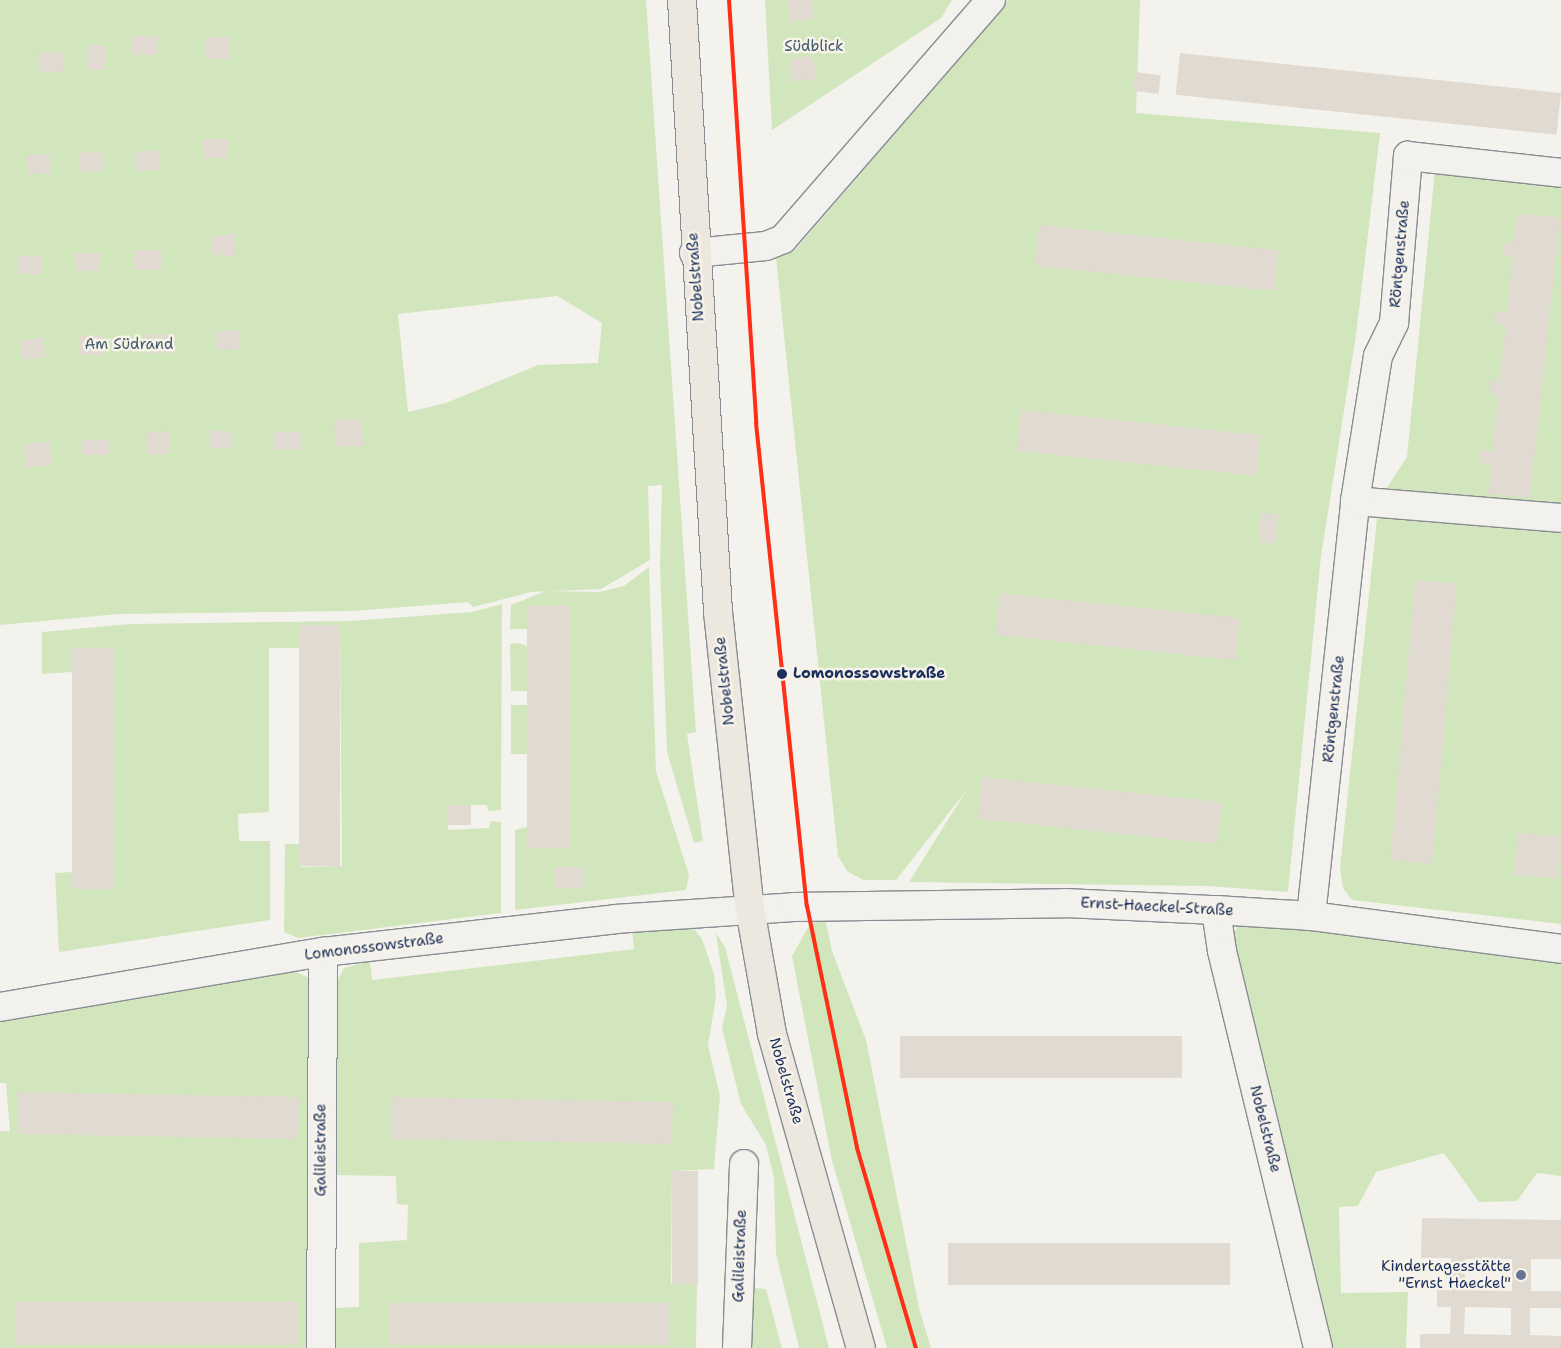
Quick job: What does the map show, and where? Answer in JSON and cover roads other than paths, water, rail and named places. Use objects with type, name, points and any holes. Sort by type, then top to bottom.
[{"type":"main road","name":"Nobelstraße","points":[[682,0],[694,253],[718,612],[750,909],[772,1034],[861,1348]]},
{"type":"street","points":[[694,253],[766,246],[783,239],[991,0]]},
{"type":"street","name":"Röntgenstraße","points":[[1311,916],[1354,501],[1378,356],[1394,323],[1408,156],[1561,173]]},
{"type":"street","points":[[1354,501],[1561,518]]},
{"type":"street","name":"Ernst-Haeckel-Straße","points":[[750,909],[964,903],[1216,910],[1311,916],[1561,948]]},
{"type":"street","name":"Lomonossowstraße","points":[[0,1006],[323,952],[750,909]]},
{"type":"street","name":"Nobelstraße","points":[[1216,910],[1222,951],[1318,1348]]},
{"type":"street","name":"Galileistraße","points":[[320,1348],[323,952]]},
{"type":"street","name":"Galileistraße","points":[[737,1348],[744,1164]]},
{"type":"place","name":"Lomonossowstraße","points":[[782,674]]},
{"type":"place","name":"Kindertagesstätte \"Ernst Haeckel\"","points":[[1521,1275]]},
{"type":"park label","name":"Südblick","points":[[814,47]]},
{"type":"park label","name":"Am Südrand","points":[[129,345]]}]
